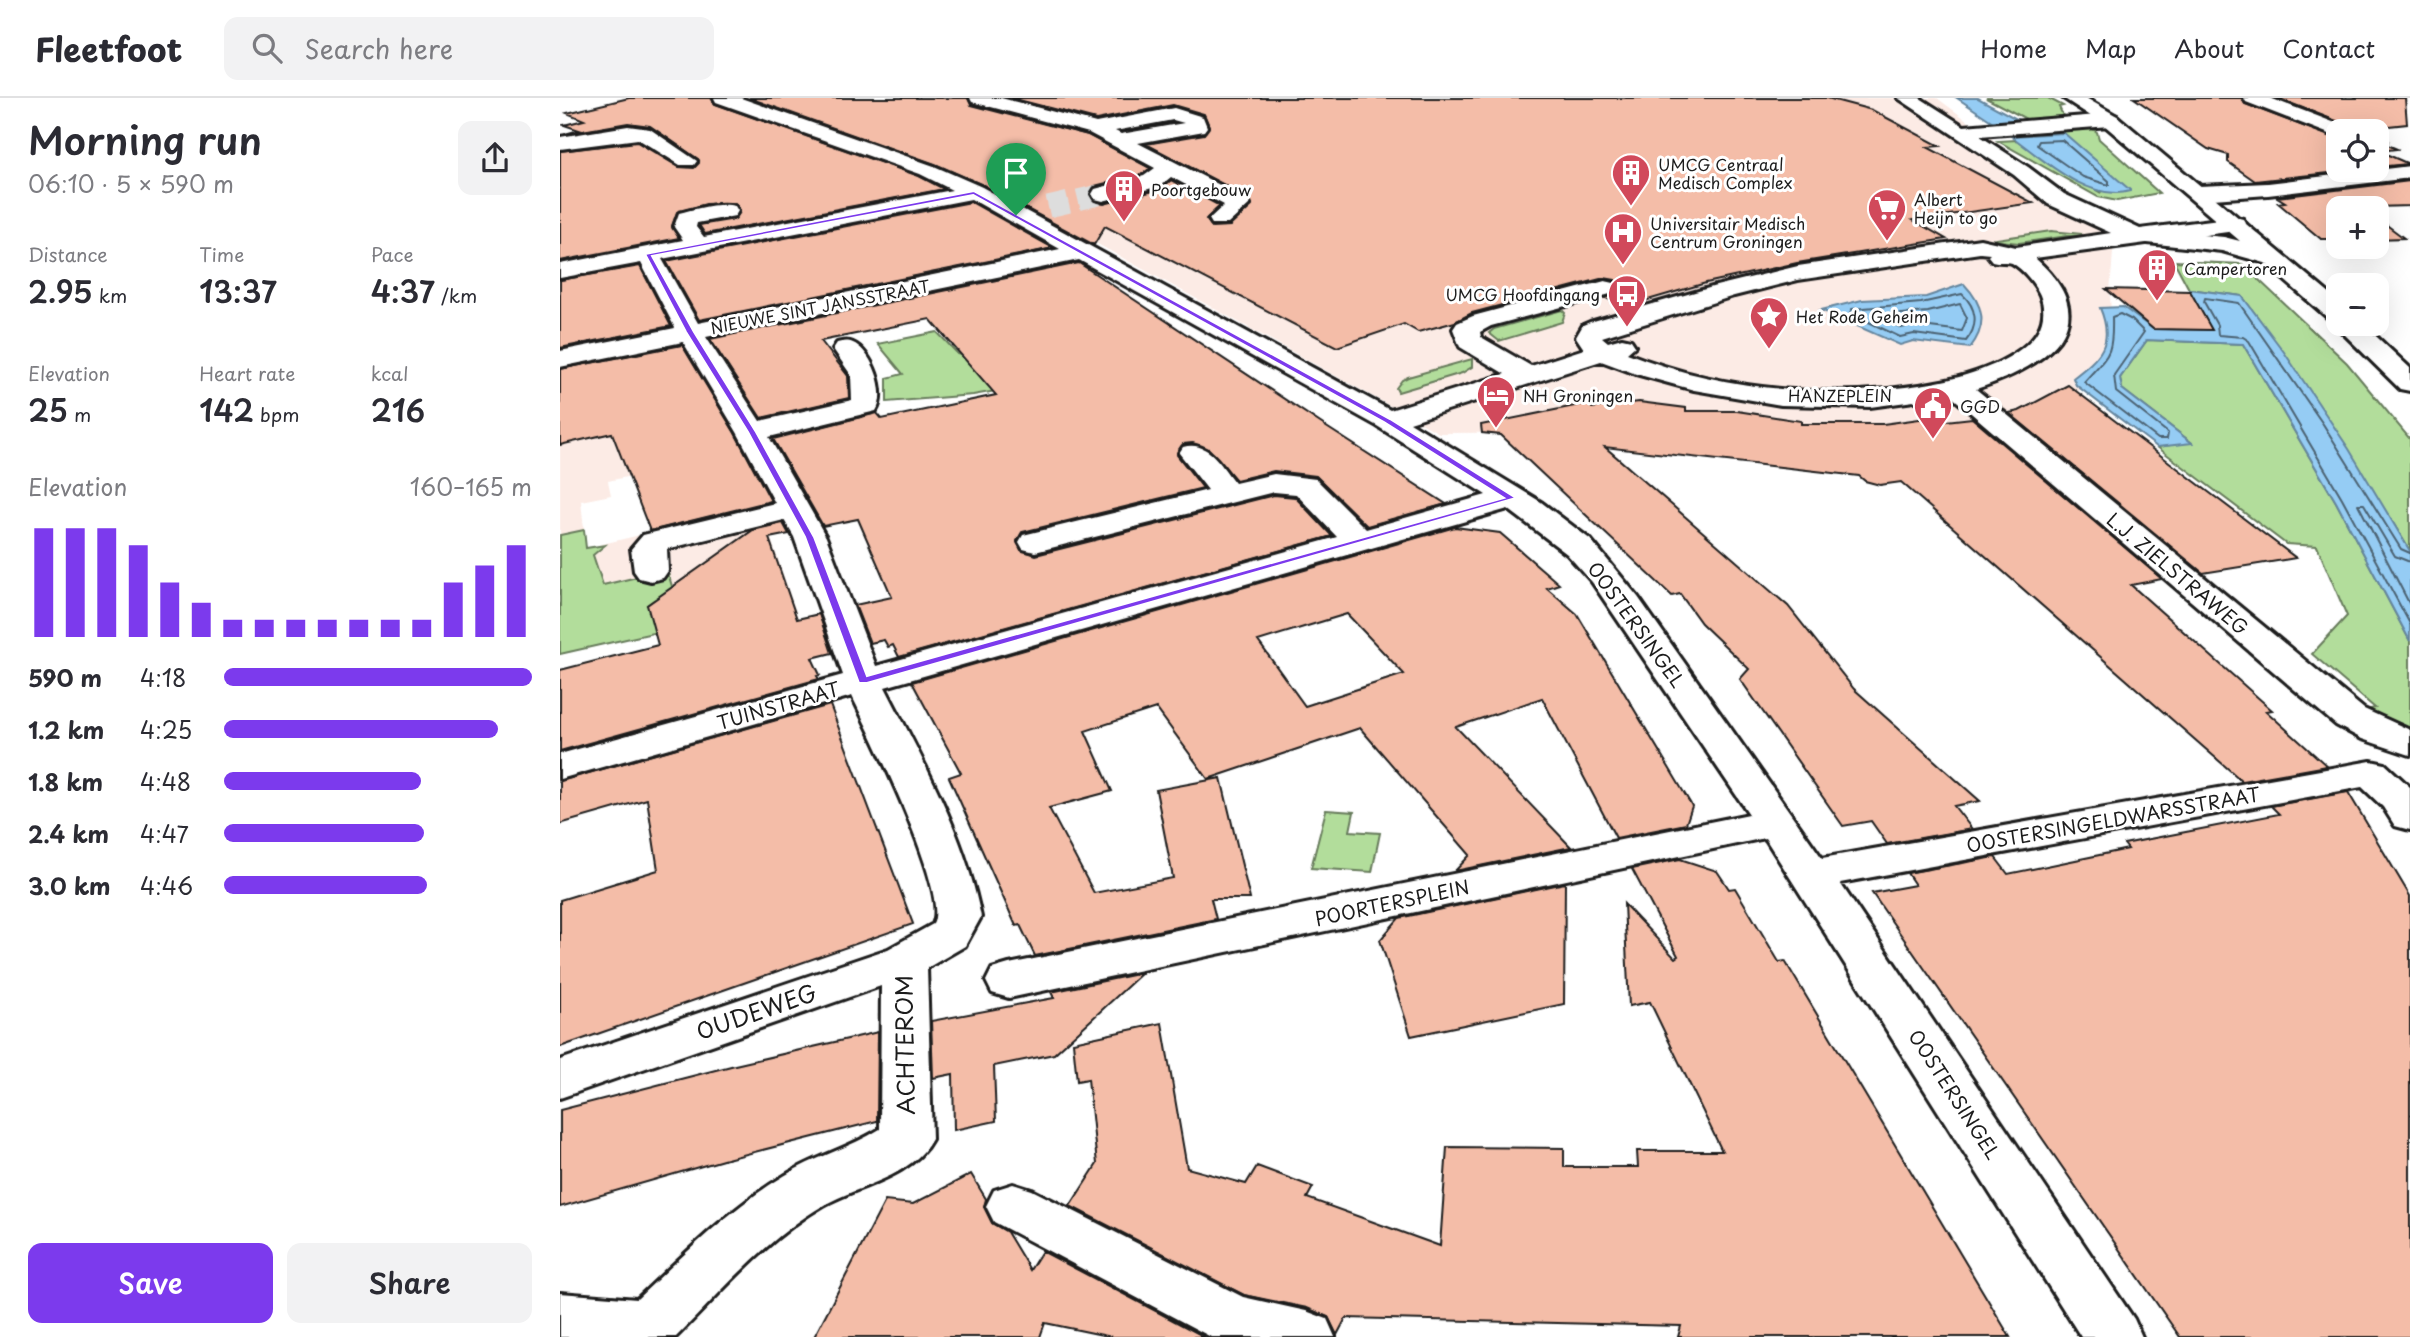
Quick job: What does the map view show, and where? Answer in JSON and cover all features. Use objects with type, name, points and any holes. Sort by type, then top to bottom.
[{"type":"street","name":"OOSTERSINGEL","points":[[723,98],[915,166],[974,192],[1387,420],[1555,528],[1604,575],[1776,822],[2113,1337]]},
{"type":"street","points":[[979,98],[1096,129],[1239,204],[1220,219]]},
{"type":"street","points":[[1907,98],[2021,171],[2056,200],[2137,236],[2224,244],[2257,252],[2280,262]]},
{"type":"street","points":[[2073,98],[2110,120],[2326,303]]},
{"type":"street","points":[[2253,98],[2326,126]]},
{"type":"street","points":[[1096,129],[1174,114],[1196,121],[1197,127],[1116,141]]},
{"type":"street","points":[[1959,132],[2110,120]]},
{"type":"street","points":[[560,143],[628,132],[643,133],[687,161]]},
{"type":"street","points":[[2199,193],[2268,189],[2406,162]]},
{"type":"street","points":[[1102,194],[1152,181],[1168,169]]},
{"type":"street","points":[[560,271],[974,192]]},
{"type":"street","points":[[1016,215],[1048,207]]},
{"type":"street","points":[[698,245],[685,227],[687,218],[727,211]]},
{"type":"street","points":[[1387,420],[1606,352],[1723,310],[1804,288],[2015,254],[2235,224]]},
{"type":"street","name":"NIEUWE SINT JANSSTRAAT","points":[[560,359],[1081,252]]},
{"type":"street","points":[[648,254],[690,332],[752,432],[810,537],[863,680]]},
{"type":"street","name":"HANZEPLEIN","points":[[1606,352],[1675,377],[1780,396],[1855,398],[1957,387],[2021,361],[2036,351],[2054,327],[2057,314],[2050,288],[2015,254]]},
{"type":"street","points":[[1528,376],[1469,341],[1466,330],[1482,321],[1605,288]]},
{"type":"street","points":[[2362,336],[2405,373]]},
{"type":"street","points":[[752,432],[866,405],[865,375],[846,349]]},
{"type":"street","name":"L.J. ZIELSTRAWEG","points":[[1957,387],[2339,708],[2369,728],[2410,743]]},
{"type":"street","points":[[1194,453],[1228,494]]},
{"type":"street","points":[[1035,542],[1273,483],[1305,486],[1360,542]]},
{"type":"street","name":"TUINSTRAAT","points":[[560,767],[1511,498]]},
{"type":"street","points":[[651,571],[648,550],[661,539],[793,508]]},
{"type":"street","name":"OUDEWEG","points":[[560,1079],[904,961],[949,936],[959,917],[952,878],[913,781],[863,680]]},
{"type":"street","points":[[2369,728],[2371,773],[2399,799],[2410,817]]},
{"type":"street","name":"OOSTERSINGELDWARSSTRAAT","points":[[1811,874],[2371,773]]},
{"type":"street","name":"POORTERSPLEIN","points":[[1009,981],[1776,822]]},
{"type":"street","name":"ACHTEROM","points":[[560,1318],[648,1326],[749,1229],[805,1190],[873,1160],[906,1139],[904,961]]},
{"type":"street","points":[[1013,1206],[1233,1320],[1306,1337]]},
{"type":"shaded area","name":"Universitair Medisch Centrum Groningen","points":[[758,98],[1937,98],[2069,196],[2114,238],[2110,293],[2113,359],[2045,422],[1978,430],[1439,433],[1018,200],[850,129]]},
{"type":"shaded area","points":[[686,373],[640,474],[608,481],[611,495],[581,501],[586,548],[760,506],[805,639],[674,628],[560,654],[560,405]]},
{"type":"green space","points":[[1986,98],[2048,98],[2063,106],[2059,107],[2064,118],[2030,121]]},
{"type":"green space","points":[[2090,127],[2097,132],[2099,139],[2159,193],[2117,201],[2098,197],[1998,141],[2017,140],[2046,162],[2101,193],[2064,133],[2011,136],[2020,131]]},
{"type":"green space","points":[[2051,231],[2082,234],[2019,243],[1990,240]]},
{"type":"green space","points":[[2174,261],[2242,264],[2347,363],[2410,439],[2410,551],[2329,421],[2242,296],[2189,289]]},
{"type":"green space","points":[[1562,310],[1565,313],[1562,322],[1499,341],[1489,333],[1494,329]]},
{"type":"green space","points":[[937,332],[958,354],[1106,372],[973,395],[887,402],[887,378],[903,374],[878,344]]},
{"type":"green space","points":[[2147,340],[2243,344],[2336,502],[2410,641],[2410,732],[2362,711],[2375,708],[2312,654],[2347,616],[2317,546],[2286,544],[2157,447],[2191,442],[2122,389],[2120,378]]},
{"type":"green space","points":[[1472,359],[1472,367],[1462,373],[1398,392],[1396,388],[1408,377]]},
{"type":"green space","points":[[584,530],[586,548],[605,545],[593,555],[603,585],[667,570],[675,596],[654,600],[647,605],[675,628],[560,654],[560,535]]},
{"type":"green space","points":[[1326,810],[1354,812],[1350,831],[1380,833],[1372,872],[1311,868]]},
{"type":"water","points":[[1957,98],[1978,98],[2024,123],[1999,126]]},
{"type":"water","points":[[2064,133],[2130,191],[2099,191],[2083,185],[2052,167],[2011,136]]},
{"type":"water","points":[[1964,284],[1976,300],[1981,315],[1976,340],[1970,348],[1913,341],[1900,345],[1821,310],[1862,300],[1926,297]]},
{"type":"water","points":[[2189,289],[2242,296],[2284,352],[2349,449],[2410,551],[2410,641],[2336,502],[2243,344],[2147,340],[2120,378],[2122,389],[2192,443],[2157,447],[2076,385],[2073,378],[2097,356],[2105,340],[2106,331],[2100,308],[2123,307],[2153,329],[2211,330]]},
{"type":"building","points":[[629,98],[711,98],[715,104],[919,176],[944,189],[705,234],[699,225],[735,219],[740,212],[735,203],[706,204],[677,212],[672,226],[679,238],[560,261],[560,151],[637,142],[679,167],[694,168],[699,163],[698,159],[650,126],[628,123],[565,134],[579,130],[564,125],[584,120],[567,113]]},
{"type":"building","name":"UMCG Centraal Medisch Complex","points":[[749,98],[968,98],[971,105],[1088,135],[1150,168],[1143,174],[1094,186],[1090,195],[1094,202],[1104,204],[1161,189],[1171,180],[1220,206],[1206,219],[1212,227],[1230,226],[1252,206],[1249,198],[1146,144],[1204,134],[1209,126],[1204,114],[1173,105],[1096,120],[1011,98],[1827,98],[1872,110],[1940,146],[1927,147],[2033,203],[1913,220],[1946,239],[1797,263],[1706,283],[1624,307],[1606,298],[1616,294],[1619,287],[1615,280],[1604,278],[1472,313],[1455,322],[1418,332],[1404,324],[1337,347],[1105,226],[1094,245],[983,185],[935,164]]},
{"type":"building","points":[[2134,98],[2242,98],[2245,104],[2326,134],[2326,173],[2255,181],[2228,162],[2228,155],[2208,149]]},
{"type":"building","points":[[2277,98],[2405,98],[2407,124],[2389,126],[2389,119],[2331,119]]},
{"type":"building","points":[[2389,155],[2409,164],[2389,166]]},
{"type":"building","points":[[2410,181],[2410,206],[2389,207],[2389,196],[2326,196],[2326,239],[2321,239],[2278,203],[2285,202],[2277,197]]},
{"type":"building","points":[[971,202],[1053,248],[699,320],[666,261]]},
{"type":"building","points":[[2389,227],[2404,238],[2389,239]]},
{"type":"building","points":[[1079,263],[1446,504],[1367,526],[1316,476],[1274,471],[1236,480],[1209,449],[1193,443],[1183,444],[1177,455],[1203,488],[1022,532],[1017,541],[1021,550],[1036,555],[1274,495],[1295,497],[1332,536],[899,657],[893,645],[888,647],[884,640],[870,643],[855,605],[892,597],[858,519],[823,526],[773,439],[877,413],[882,419],[996,395],[930,319],[821,341],[848,376],[849,398],[761,418],[710,339]]},
{"type":"building","points":[[640,266],[671,326],[560,348],[560,280]]},
{"type":"building","name":"Campertoren","points":[[2106,289],[2190,291],[2212,330],[2153,329]]},
{"type":"building","points":[[682,345],[735,433],[771,501],[650,531],[612,433],[560,445],[560,369]]},
{"type":"building","points":[[2068,385],[2296,558],[2203,573],[2009,413],[2019,411]]},
{"type":"building","points":[[1639,402],[1686,408],[1686,411],[1737,411],[1801,421],[1801,424],[1883,424],[1941,416],[1946,421],[1972,418],[2162,579],[2131,585],[2272,710],[2266,711],[2327,766],[2242,781],[1901,482],[1880,485],[1865,481],[1859,476],[1605,447],[1788,606],[1854,689],[1980,801],[1954,806],[1972,829],[1887,844],[1871,821],[1843,826],[1740,679],[1749,669],[1701,623],[1680,594],[1672,596],[1501,435],[1482,433],[1481,425],[1589,403],[1592,408]]},
{"type":"building","points":[[783,523],[789,534],[769,538],[797,619],[819,614],[832,653],[812,658],[820,675],[817,676],[819,679],[560,751],[560,670],[658,645],[647,605],[753,530]]},
{"type":"building","points":[[1455,527],[1500,533],[1559,584],[1547,588],[1577,614],[1692,806],[1686,824],[1616,838],[1542,698],[1456,727],[1571,847],[1455,871],[1470,855],[1360,728],[1208,779],[1156,708],[1085,731],[1112,791],[1049,808],[1094,893],[1173,878],[1156,790],[1221,778],[1250,899],[1211,899],[1216,919],[1035,956],[1020,925],[1016,926],[949,777],[961,773],[912,682]],"holes":[[[1347,614],[1404,674],[1305,706],[1258,641]]]},
{"type":"building","points":[[830,705],[913,924],[560,1047],[560,900],[658,870],[647,799],[560,824],[560,781]]},
{"type":"building","points":[[2348,792],[2410,896],[2410,1337],[2180,1337],[1872,893],[1915,885],[1907,873],[1995,857],[2008,874],[2128,849],[2124,844],[2279,814],[2271,806]]},
{"type":"building","points":[[1680,859],[1717,871],[1729,889],[1735,888],[1779,962],[1785,961],[2010,1337],[1678,1337],[1681,1326],[1346,1318],[1337,1335],[1328,1317],[1307,1308],[1244,1295],[1070,1206],[1097,1164],[1088,1079],[1077,1081],[1073,1042],[1162,1023],[1187,1168],[1246,1184],[1257,1166],[1313,1187],[1307,1198],[1440,1246],[1447,1147],[1564,1148],[1564,1167],[1638,1167],[1637,1151],[1722,1151],[1650,1002],[1629,1006],[1624,904],[1675,958],[1678,956],[1632,869]]},
{"type":"building","points":[[1565,883],[1564,1004],[1411,1036],[1380,940],[1399,918]]},
{"type":"building","points":[[1142,973],[1054,1054],[994,1066],[996,1121],[954,1130],[953,1074],[933,1078],[931,1021],[1054,998],[1051,992]]},
{"type":"building","points":[[878,1032],[877,1121],[723,1160],[560,1207],[560,1110]]},
{"type":"building","points":[[971,1174],[986,1199],[984,1207],[992,1223],[1007,1232],[1030,1270],[1042,1251],[1205,1337],[1112,1337],[1045,1323],[1040,1337],[814,1337],[885,1201],[913,1204]]},
{"type":"tunnel","points":[[1048,207],[1103,194]]},
{"type":"place","name":"UMCG Centraal Medisch Complex","points":[[1631,207]]},
{"type":"place","name":"Poortgebouw","points":[[1124,223]]},
{"type":"place","name":"Albert Heijn to go","points":[[1887,242]]},
{"type":"place","name":"Universitair Medisch Centrum Groningen","points":[[1623,266]]},
{"type":"place","name":"Campertoren","points":[[2157,302]]},
{"type":"place","name":"UMCG Hoofdingang","points":[[1627,328]]},
{"type":"place","name":"Het Rode Geheim","points":[[1769,350]]},
{"type":"place","name":"NH Groningen","points":[[1496,429]]},
{"type":"place","name":"GGD","points":[[1933,440]]},
{"type":"route","points":[[974,192],[1016,215],[1387,420],[1511,498],[863,680],[810,537],[752,432],[690,332],[648,254],[974,192]]}]
